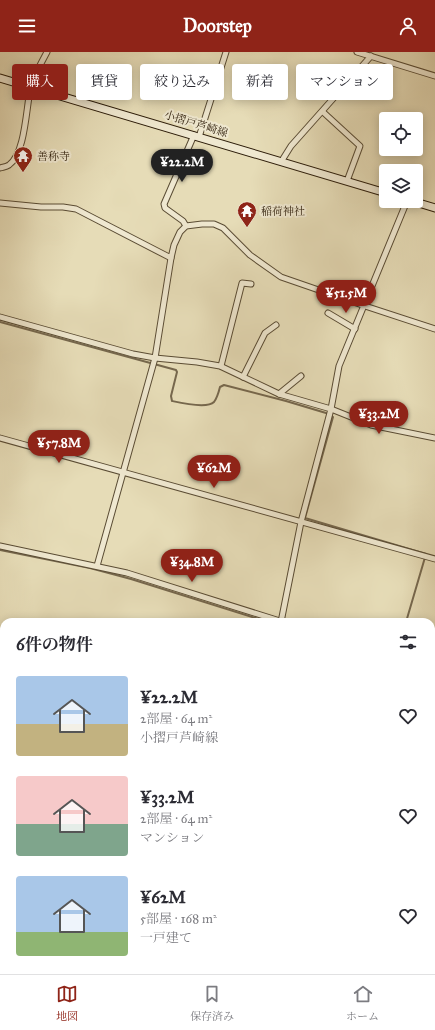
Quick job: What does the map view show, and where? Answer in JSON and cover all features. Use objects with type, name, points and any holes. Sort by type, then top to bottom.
[{"type":"main road","name":"小摺戸芦崎線","points":[[0,78],[12,81]]},
{"type":"main road","name":"小摺戸芦崎線","points":[[68,98],[379,191]]},
{"type":"main road","points":[[423,204],[435,208]]},
{"type":"street","points":[[41,64],[47,52]]},
{"type":"street","points":[[186,226],[183,221],[165,208],[164,204],[196,136],[226,52]]},
{"type":"street","points":[[358,52],[435,76]]},
{"type":"street","points":[[281,162],[291,146],[323,112],[371,56]]},
{"type":"street","points":[[0,168],[8,166],[15,159],[28,116],[30,100]]},
{"type":"street","points":[[323,112],[360,146],[347,181]]},
{"type":"street","points":[[0,203],[40,208],[63,207],[76,209],[171,258]]},
{"type":"street","points":[[283,618],[301,522],[330,409],[339,366],[404,208]]},
{"type":"street","points":[[97,566],[155,358],[174,245],[180,232],[186,226],[214,224],[224,228],[250,255],[281,277],[435,329]]},
{"type":"street","points":[[222,366],[242,283],[251,284]]},
{"type":"street","points":[[328,313],[355,328]]},
{"type":"street","points":[[0,316],[133,354],[222,366],[279,394],[330,409],[371,425],[435,438]]},
{"type":"street","points":[[243,377],[265,333],[276,325]]},
{"type":"street","points":[[279,394],[301,376]]},
{"type":"street","points":[[0,438],[435,559]]},
{"type":"street","points":[[0,546],[97,566],[159,582],[270,618]]},
{"type":"waterway","points":[[0,322],[176,370],[177,372],[171,396],[172,401],[194,405],[211,404],[214,402],[220,387],[224,385],[286,401],[326,413],[333,417],[305,518],[426,554],[407,618]]},
{"type":"waterway","points":[[0,550],[90,568],[131,579],[255,618]]},
{"type":"place","name":"善称寺","points":[[23,173]]},
{"type":"place","name":"稲荷神社","points":[[247,228]]}]
